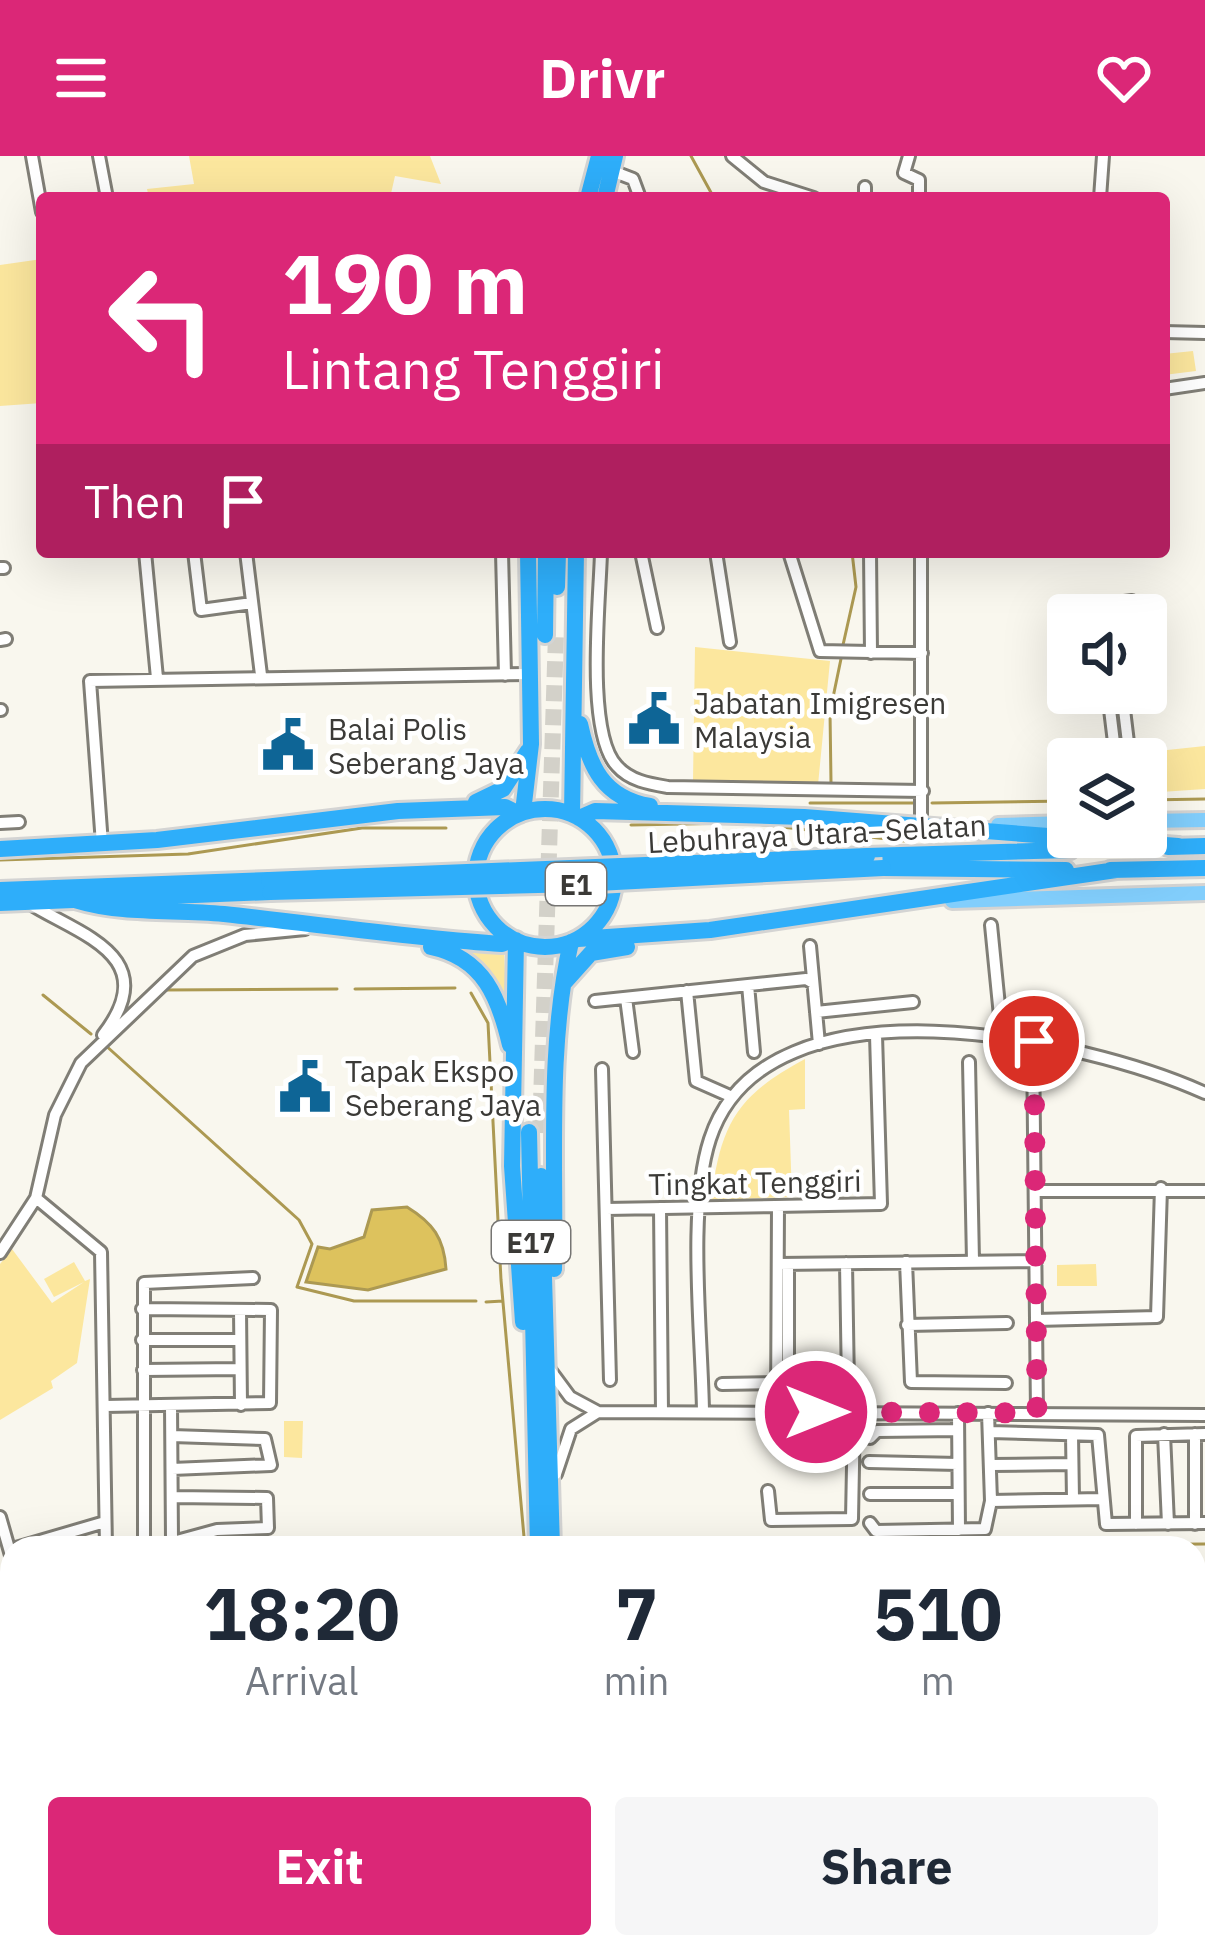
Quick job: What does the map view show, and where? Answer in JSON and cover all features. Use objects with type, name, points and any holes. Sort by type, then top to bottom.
[{"type":"highway","points":[[590,192],[599,156]]},
{"type":"highway","points":[[528,558],[531,744],[521,813],[489,838],[476,874],[485,912],[514,939],[547,947],[574,940],[679,932],[1116,870]]},
{"type":"highway","points":[[546,558],[550,634],[557,558]]},
{"type":"highway","points":[[576,558],[576,816]]},
{"type":"highway","points":[[573,700],[590,766],[605,785],[625,800],[671,813]]},
{"type":"highway","points":[[461,807],[503,789],[531,744]]},
{"type":"highway","points":[[0,849],[102,844],[461,807],[505,807],[521,813],[548,809],[576,816],[602,840],[614,879],[606,910],[574,940],[558,1006],[554,1307],[541,1354]]},
{"type":"highway","points":[[576,816],[595,811],[804,817],[1178,846]]},
{"type":"highway","name":"Lebuhraya Utara–Selatan","points":[[0,890],[578,884],[875,862],[1205,846]]},
{"type":"highway","name":"Lebuhraya Utara–Selatan","points":[[875,862],[1116,870],[1205,868]]},
{"type":"highway","name":"Lebuhraya Utara–Selatan","points":[[0,902],[269,886]]},
{"type":"highway","points":[[75,900],[112,910],[216,914],[396,937],[502,944],[514,939]]},
{"type":"highway","points":[[558,1006],[571,971],[591,953],[656,944],[679,932]]},
{"type":"highway","points":[[396,937],[452,953],[483,976],[499,1001],[515,1066]]},
{"type":"highway","points":[[514,939],[514,1234],[521,1314],[541,1354]]},
{"type":"highway","name":"E17","points":[[534,1133],[552,1536]]},
{"type":"highway","name":"E17","points":[[538,1536],[541,1354]]},
{"type":"main road","points":[[1167,821],[1205,820]]},
{"type":"main road","points":[[921,829],[1047,824]]},
{"type":"main road","points":[[899,903],[1205,893]]},
{"type":"street","points":[[32,156],[38,192]]},
{"type":"street","points":[[99,156],[106,192]]},
{"type":"street","points":[[732,156],[764,182],[795,192]]},
{"type":"street","points":[[909,156],[904,173],[919,180],[919,192]]},
{"type":"street","points":[[1100,192],[1102,156]]},
{"type":"street","points":[[609,182],[632,179],[637,192]]},
{"type":"street","points":[[763,192],[764,182]]},
{"type":"street","points":[[1170,332],[1205,333]]},
{"type":"street","points":[[1170,387],[1205,383]]},
{"type":"street","points":[[146,558],[157,678]]},
{"type":"street","points":[[195,558],[201,610],[251,603]]},
{"type":"street","points":[[247,558],[261,675]]},
{"type":"street","points":[[502,558],[505,675]]},
{"type":"street","points":[[601,558],[600,721],[606,750],[617,768],[642,782],[668,787],[923,791]]},
{"type":"street","points":[[642,558],[657,628]]},
{"type":"street","points":[[717,558],[730,642]]},
{"type":"street","points":[[791,558],[820,651],[922,653]]},
{"type":"street","points":[[871,558],[871,653]]},
{"type":"street","points":[[921,558],[921,829]]},
{"type":"street","points":[[102,844],[90,681],[530,674]]},
{"type":"street","points":[[0,823],[19,822]]},
{"type":"street","points":[[28,902],[92,934],[116,964],[120,1000],[95,1048]]},
{"type":"street","points":[[991,925],[1001,1036]]},
{"type":"street","points":[[0,1253],[35,1198],[67,1082],[95,1048],[165,978],[202,950],[244,935],[318,926]]},
{"type":"street","points":[[810,946],[819,1044]]},
{"type":"street","points":[[595,1001],[814,983]]},
{"type":"street","points":[[748,985],[754,1052]]},
{"type":"street","points":[[687,992],[696,1082],[730,1096]]},
{"type":"street","points":[[626,998],[633,1052]]},
{"type":"street","points":[[816,1012],[914,1002]]},
{"type":"street","points":[[703,1412],[704,1161],[730,1096],[764,1068],[819,1044],[877,1035],[1001,1036],[1085,1051],[1205,1094]]},
{"type":"street","name":"Tingkat Tenggiri","points":[[606,1210],[880,1204],[877,1035]]},
{"type":"street","points":[[1034,1041],[1037,1413]]},
{"type":"street","points":[[969,1062],[973,1262]]},
{"type":"street","points":[[602,1069],[610,1380]]},
{"type":"street","points":[[1036,1320],[1157,1317],[1162,1189]]},
{"type":"street","points":[[1036,1191],[1205,1191]]},
{"type":"street","points":[[35,1198],[101,1252],[106,1536]]},
{"type":"street","points":[[777,1412],[784,1381],[778,1206]]},
{"type":"street","points":[[660,1208],[662,1412]]},
{"type":"street","points":[[783,1264],[1036,1261]]},
{"type":"street","points":[[906,1262],[911,1382],[1006,1384]]},
{"type":"street","points":[[846,1263],[848,1386]]},
{"type":"street","points":[[147,1536],[144,1283],[253,1278]]},
{"type":"street","points":[[105,1406],[270,1403],[269,1310],[142,1310]]},
{"type":"street","points":[[240,1310],[241,1405]]},
{"type":"street","points":[[907,1324],[1007,1323]]},
{"type":"street","points":[[142,1340],[240,1340]]},
{"type":"street","points":[[541,1354],[570,1397],[598,1412],[1205,1415]]},
{"type":"street","points":[[142,1370],[240,1369]]},
{"type":"street","points":[[722,1384],[784,1381]]},
{"type":"street","points":[[171,1405],[172,1536]]},
{"type":"street","points":[[552,1496],[566,1436],[598,1412]]},
{"type":"street","points":[[768,1491],[771,1520],[853,1520],[854,1413]]},
{"type":"street","points":[[958,1413],[959,1531]]},
{"type":"street","points":[[870,1523],[876,1531],[985,1529],[991,1501],[988,1413]]},
{"type":"street","points":[[870,1438],[877,1430],[958,1430]]},
{"type":"street","points":[[991,1432],[1098,1435],[1106,1524],[1136,1524],[1168,1524],[1200,1523],[1200,1434],[1136,1436],[1136,1524]]},
{"type":"street","points":[[1164,1433],[1168,1524]]},
{"type":"street","points":[[1072,1435],[1072,1499]]},
{"type":"street","points":[[172,1436],[266,1439],[269,1467],[172,1469]]},
{"type":"street","points":[[869,1462],[958,1464]]},
{"type":"street","points":[[991,1465],[1072,1464]]},
{"type":"street","points":[[869,1494],[958,1494]]},
{"type":"street","points":[[172,1497],[270,1499],[269,1526],[200,1536]]},
{"type":"street","points":[[991,1501],[1102,1499]]},
{"type":"street","points":[[57,1536],[105,1522]]},
{"type":"shaded area","points":[[189,156],[430,156],[441,184],[395,176],[391,192],[147,189],[194,184]]},
{"type":"shaded area","points":[[36,260],[36,403],[0,406],[0,265]]},
{"type":"shaded area","points":[[1193,351],[1196,371],[1170,374],[1170,353]]},
{"type":"shaded area","points":[[695,647],[830,661],[818,785],[693,781]]},
{"type":"shaded area","points":[[1205,746],[1205,789],[1167,792],[1167,750]]},
{"type":"shaded area","points":[[434,942],[504,947],[507,1022],[501,997]]},
{"type":"shaded area","points":[[805,1059],[805,1109],[789,1110],[792,1197],[711,1200],[720,1151],[736,1115],[763,1086]]},
{"type":"shaded area","points":[[407,1207],[436,1232],[446,1269],[368,1290],[306,1282],[318,1247],[330,1249],[364,1237],[372,1210]]},
{"type":"shaded area","points":[[12,1249],[52,1303],[84,1282],[54,1297],[44,1279],[74,1262],[85,1281],[90,1279],[77,1363],[51,1381],[53,1388],[0,1420],[0,1264]]},
{"type":"shaded area","points":[[1096,1264],[1097,1286],[1057,1286],[1057,1265]]},
{"type":"shaded area","points":[[284,1421],[303,1421],[302,1458],[284,1457]]},
{"type":"waterway","points":[[691,156],[711,192]]},
{"type":"waterway","points":[[843,645],[856,587],[853,558]]},
{"type":"waterway","points":[[831,782],[830,712],[842,654]]},
{"type":"waterway","points":[[1167,800],[1205,799]]},
{"type":"waterway","points":[[932,803],[1047,801]]},
{"type":"waterway","points":[[810,803],[918,803]]},
{"type":"waterway","points":[[631,825],[737,823]]},
{"type":"waterway","points":[[747,823],[905,841]]},
{"type":"waterway","points":[[0,860],[188,854],[362,828],[446,828]]},
{"type":"waterway","points":[[355,989],[455,988]]},
{"type":"waterway","points":[[162,990],[337,989]]},
{"type":"waterway","points":[[471,993],[488,1023],[501,1280],[524,1536]]},
{"type":"waterway","points":[[43,995],[91,1034]]},
{"type":"waterway","points":[[104,1044],[299,1220],[312,1244],[297,1287],[354,1301],[476,1301]]},
{"type":"waterway","points":[[486,1302],[503,1301]]},
{"type":"tunnel","points":[[540,1133],[556,634]]},
{"type":"place","name":"Jabatan Imigresen Malaysia","points":[[654,719]]},
{"type":"place","name":"Balai Polis Seberang Jaya","points":[[288,745]]},
{"type":"place","name":"Tapak Ekspo Seberang Jaya","points":[[305,1087]]},
{"type":"route","points":[[816,1412],[1037,1413],[1034,1041]]}]
